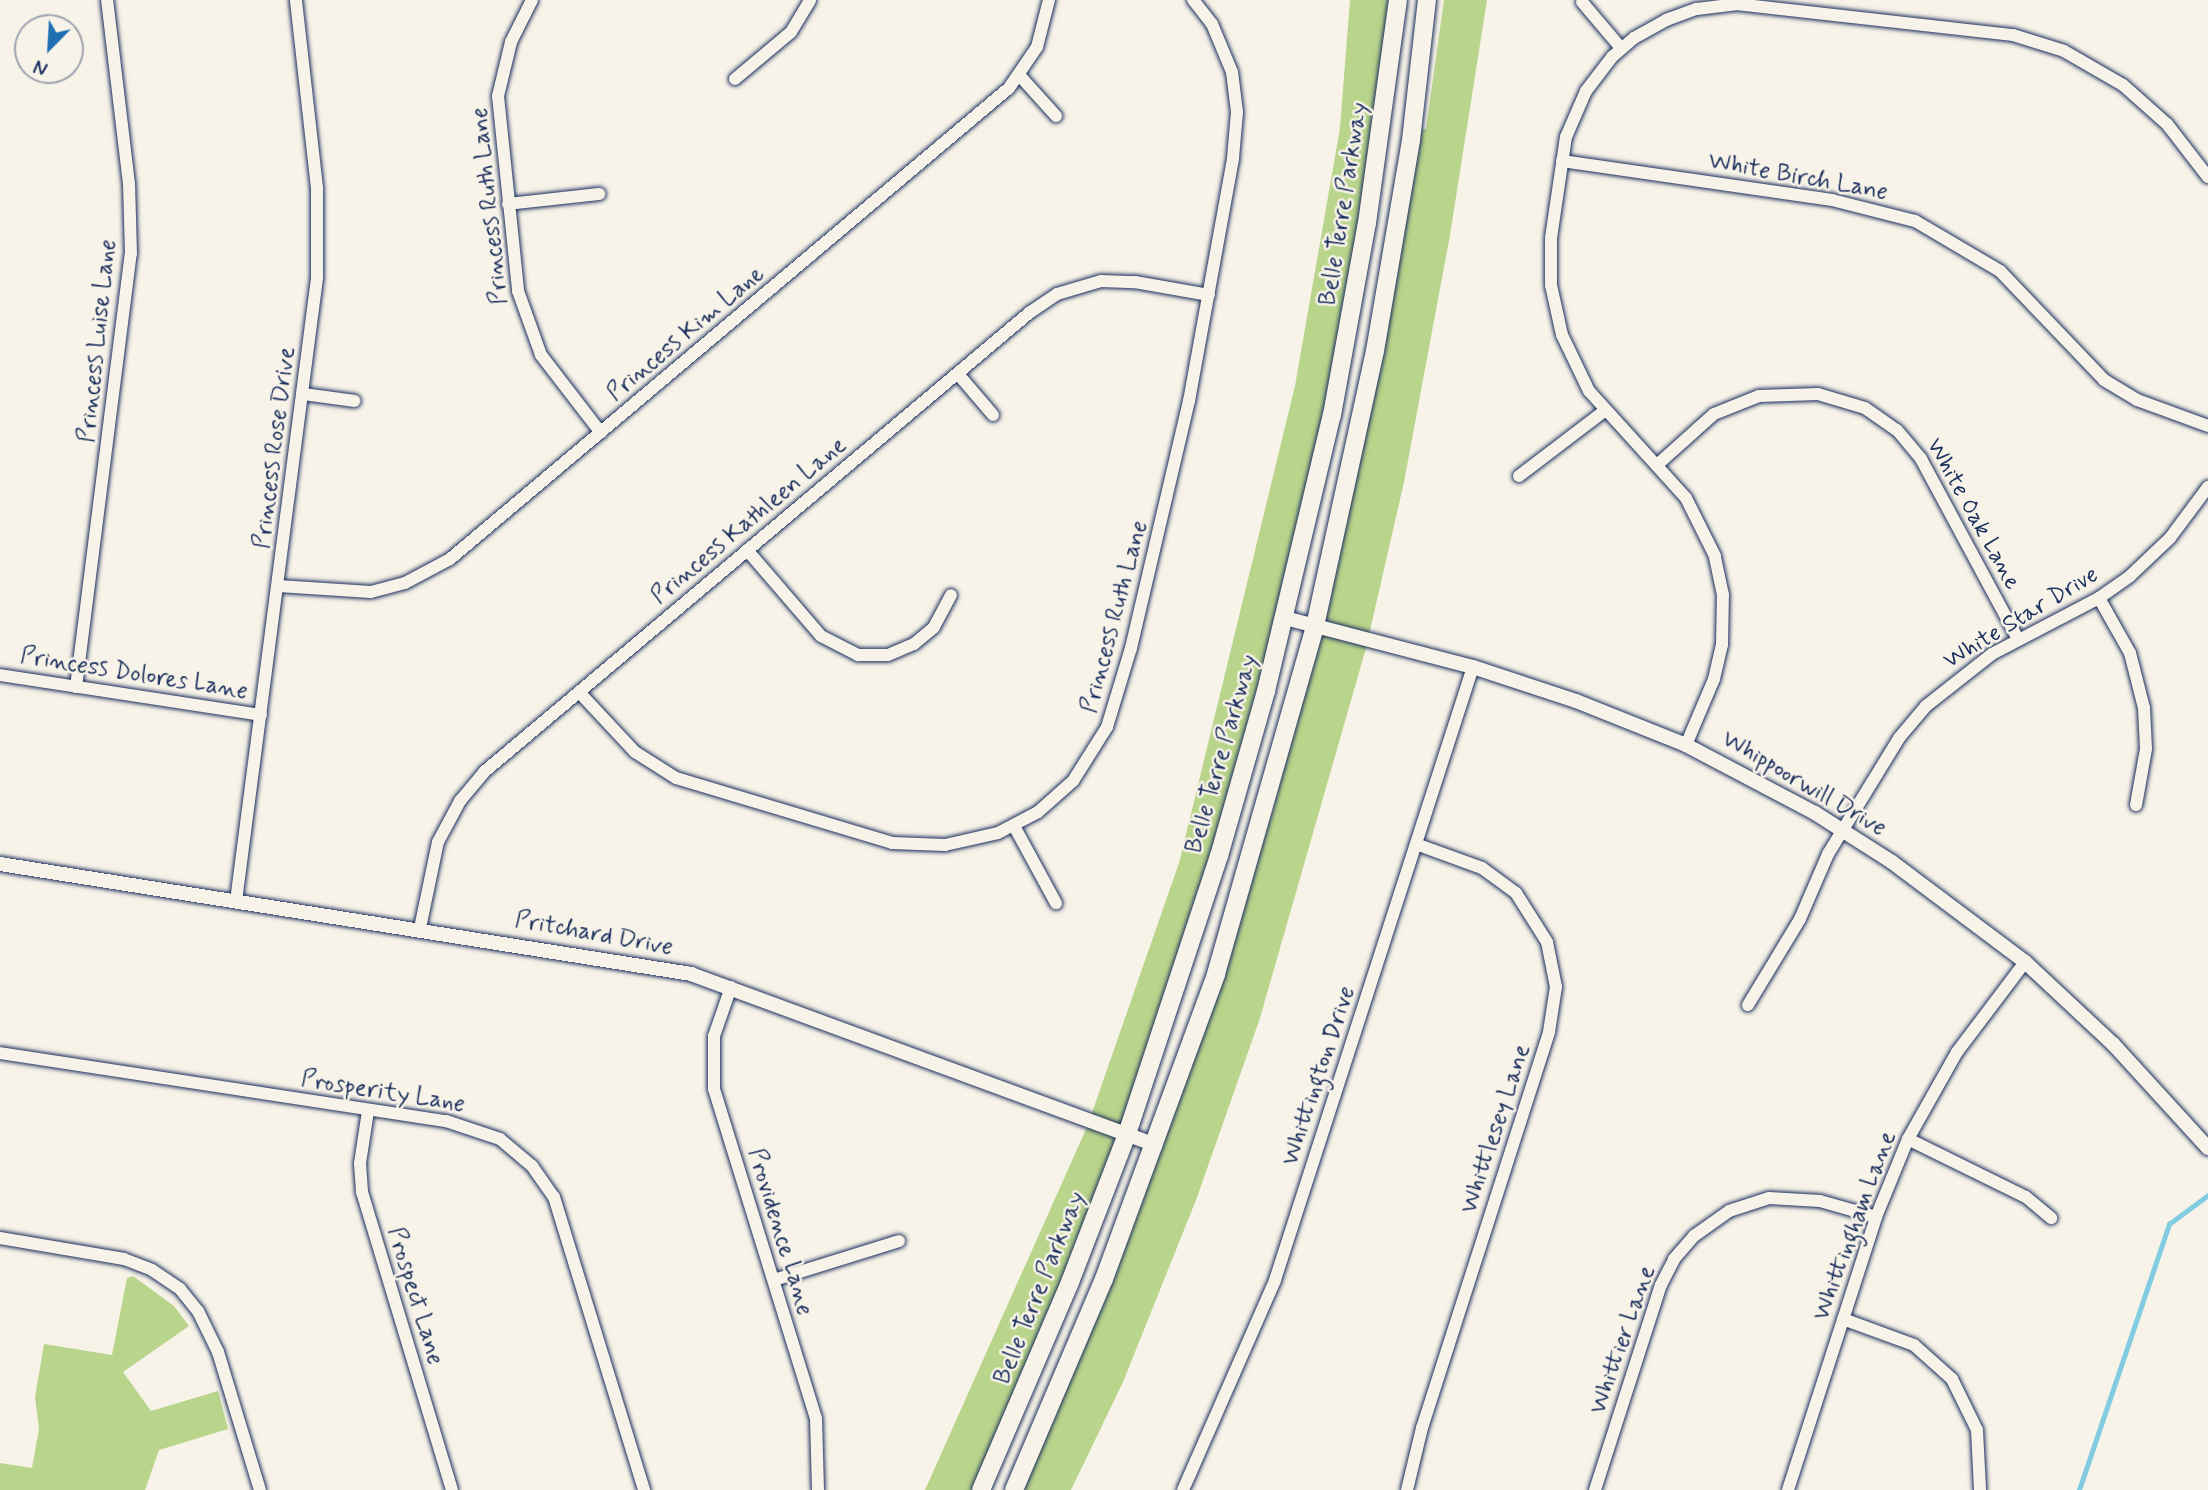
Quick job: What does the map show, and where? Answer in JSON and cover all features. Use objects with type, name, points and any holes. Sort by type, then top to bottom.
[{"type":"main road","name":"Belle Terre Parkway","points":[[981,1490],[1070,1282],[1127,1134],[1219,856],[1285,618],[1349,327],[1398,0]]},
{"type":"main road","points":[[1014,1490],[1155,1145],[1216,974],[1315,626],[1375,351],[1412,140],[1427,0]]},
{"type":"street","name":"Princess Luise Lane","points":[[76,687],[131,254],[129,184],[107,0]]},
{"type":"street","name":"Princess Rose Drive","points":[[236,901],[317,278],[318,213],[296,0]]},
{"type":"street","name":"Princess Ruth Lane","points":[[532,0],[515,32],[500,84],[498,124],[518,291],[531,335],[546,363],[601,433]]},
{"type":"street","points":[[736,79],[791,32],[810,0]]},
{"type":"street","name":"Princess Kim Lane","points":[[278,586],[350,593],[382,590],[416,579],[459,552],[1020,76],[1040,40],[1049,0]]},
{"type":"street","points":[[1582,2],[1621,48]]},
{"type":"street","name":"Princess Ruth Lane","points":[[579,692],[643,758],[676,778],[718,794],[905,845],[971,842],[1014,826],[1073,781],[1097,747],[1111,716],[1167,505],[1209,295],[1237,112],[1229,60],[1202,3]]},
{"type":"street","points":[[1686,745],[1719,663],[1723,595],[1704,528],[1686,498],[1603,412],[1574,364],[1553,302],[1550,253],[1562,161],[1580,101],[1621,48],[1687,12],[1736,4],[2013,34],[2064,51],[2123,85],[2167,124],[2208,177]]},
{"type":"street","points":[[1020,76],[1056,116]]},
{"type":"street","name":"White Birch Lane","points":[[1562,161],[1832,200],[1915,221],[1969,248],[2008,277],[2104,380],[2137,400],[2208,426]]},
{"type":"street","points":[[508,204],[599,194]]},
{"type":"street","name":"Princess Kathleen Lane","points":[[420,928],[430,864],[460,801],[495,762],[1038,306],[1080,286],[1135,282],[1209,295]]},
{"type":"street","points":[[958,373],[993,415]]},
{"type":"street","points":[[304,394],[355,401]]},
{"type":"street","name":"White Oak Lane","points":[[1657,465],[1714,414],[1759,396],[1818,394],[1865,408],[1897,430],[1921,458],[2018,639]]},
{"type":"street","points":[[1519,476],[1603,412]]},
{"type":"street","name":"White Star Drive","points":[[1748,1005],[1800,919],[1842,830],[1899,738],[1926,706],[1964,672],[2018,639],[2099,598],[2156,552],[2208,487]]},
{"type":"street","points":[[747,550],[821,636],[858,655],[888,655],[914,644],[934,627],[951,595]]},
{"type":"street","points":[[2099,598],[2130,653],[2141,688],[2146,749],[2136,805]]},
{"type":"street","name":"Whippoorwill Drive","points":[[1285,618],[1474,667],[1576,701],[1686,745],[1842,830],[1939,895],[2025,962],[2113,1044],[2208,1148]]},
{"type":"street","name":"Whittington Drive","points":[[1183,1490],[1275,1280],[1474,667]]},
{"type":"street","name":"Princess Dolores Lane","points":[[0,675],[261,715]]},
{"type":"street","points":[[1014,826],[1056,903]]},
{"type":"street","name":"Whittlesey Lane","points":[[1407,1490],[1422,1428],[1549,1032],[1556,987],[1547,943],[1516,893],[1482,868],[1416,844]]},
{"type":"street","name":"Pritchard Drive","points":[[0,864],[662,967],[731,987],[1155,1145]]},
{"type":"street","name":"Whittingham Lane","points":[[1788,1490],[1876,1217],[1908,1139],[1957,1052],[2025,962]]},
{"type":"street","name":"Providence Lane","points":[[731,987],[714,1036],[713,1079],[816,1418],[818,1490]]},
{"type":"street","name":"Prosperity Lane","points":[[0,1053],[446,1121],[488,1133],[509,1146],[540,1176],[561,1217],[644,1490]]},
{"type":"street","name":"Prospect Lane","points":[[368,1111],[360,1163],[362,1192],[452,1490]]},
{"type":"street","points":[[1908,1139],[2026,1197],[2051,1218]]},
{"type":"street","name":"Whittier Lane","points":[[1595,1490],[1661,1285],[1674,1259],[1694,1236],[1729,1211],[1769,1198],[1820,1200],[1876,1217]]},
{"type":"street","points":[[0,1238],[124,1259],[152,1270],[180,1290],[211,1334],[260,1490]]},
{"type":"street","points":[[774,1280],[899,1241]]},
{"type":"street","points":[[1843,1319],[1914,1345],[1952,1379],[1977,1430],[1980,1490]]},
{"type":"green space","points":[[1350,0],[1391,0],[1360,223],[1325,411],[1247,738],[1173,981],[1094,1201],[1006,1416],[972,1490],[925,1490],[1087,1127],[1179,863],[1295,386],[1340,128]]},
{"type":"green space","points":[[1444,0],[1487,0],[1450,235],[1404,482],[1366,648],[1260,1018],[1196,1200],[1123,1382],[1071,1490],[1022,1490],[1153,1172],[1221,980],[1273,810],[1331,591],[1365,435],[1420,129],[1426,129]]},
{"type":"green space","points":[[133,1276],[174,1306],[189,1326],[123,1372],[151,1411],[218,1391],[228,1429],[159,1450],[145,1490],[0,1490],[0,1463],[32,1468],[39,1429],[35,1397],[44,1344],[112,1355],[127,1278]]},
{"type":"waterway","points":[[2079,1490],[2169,1224],[2208,1195]]}]
